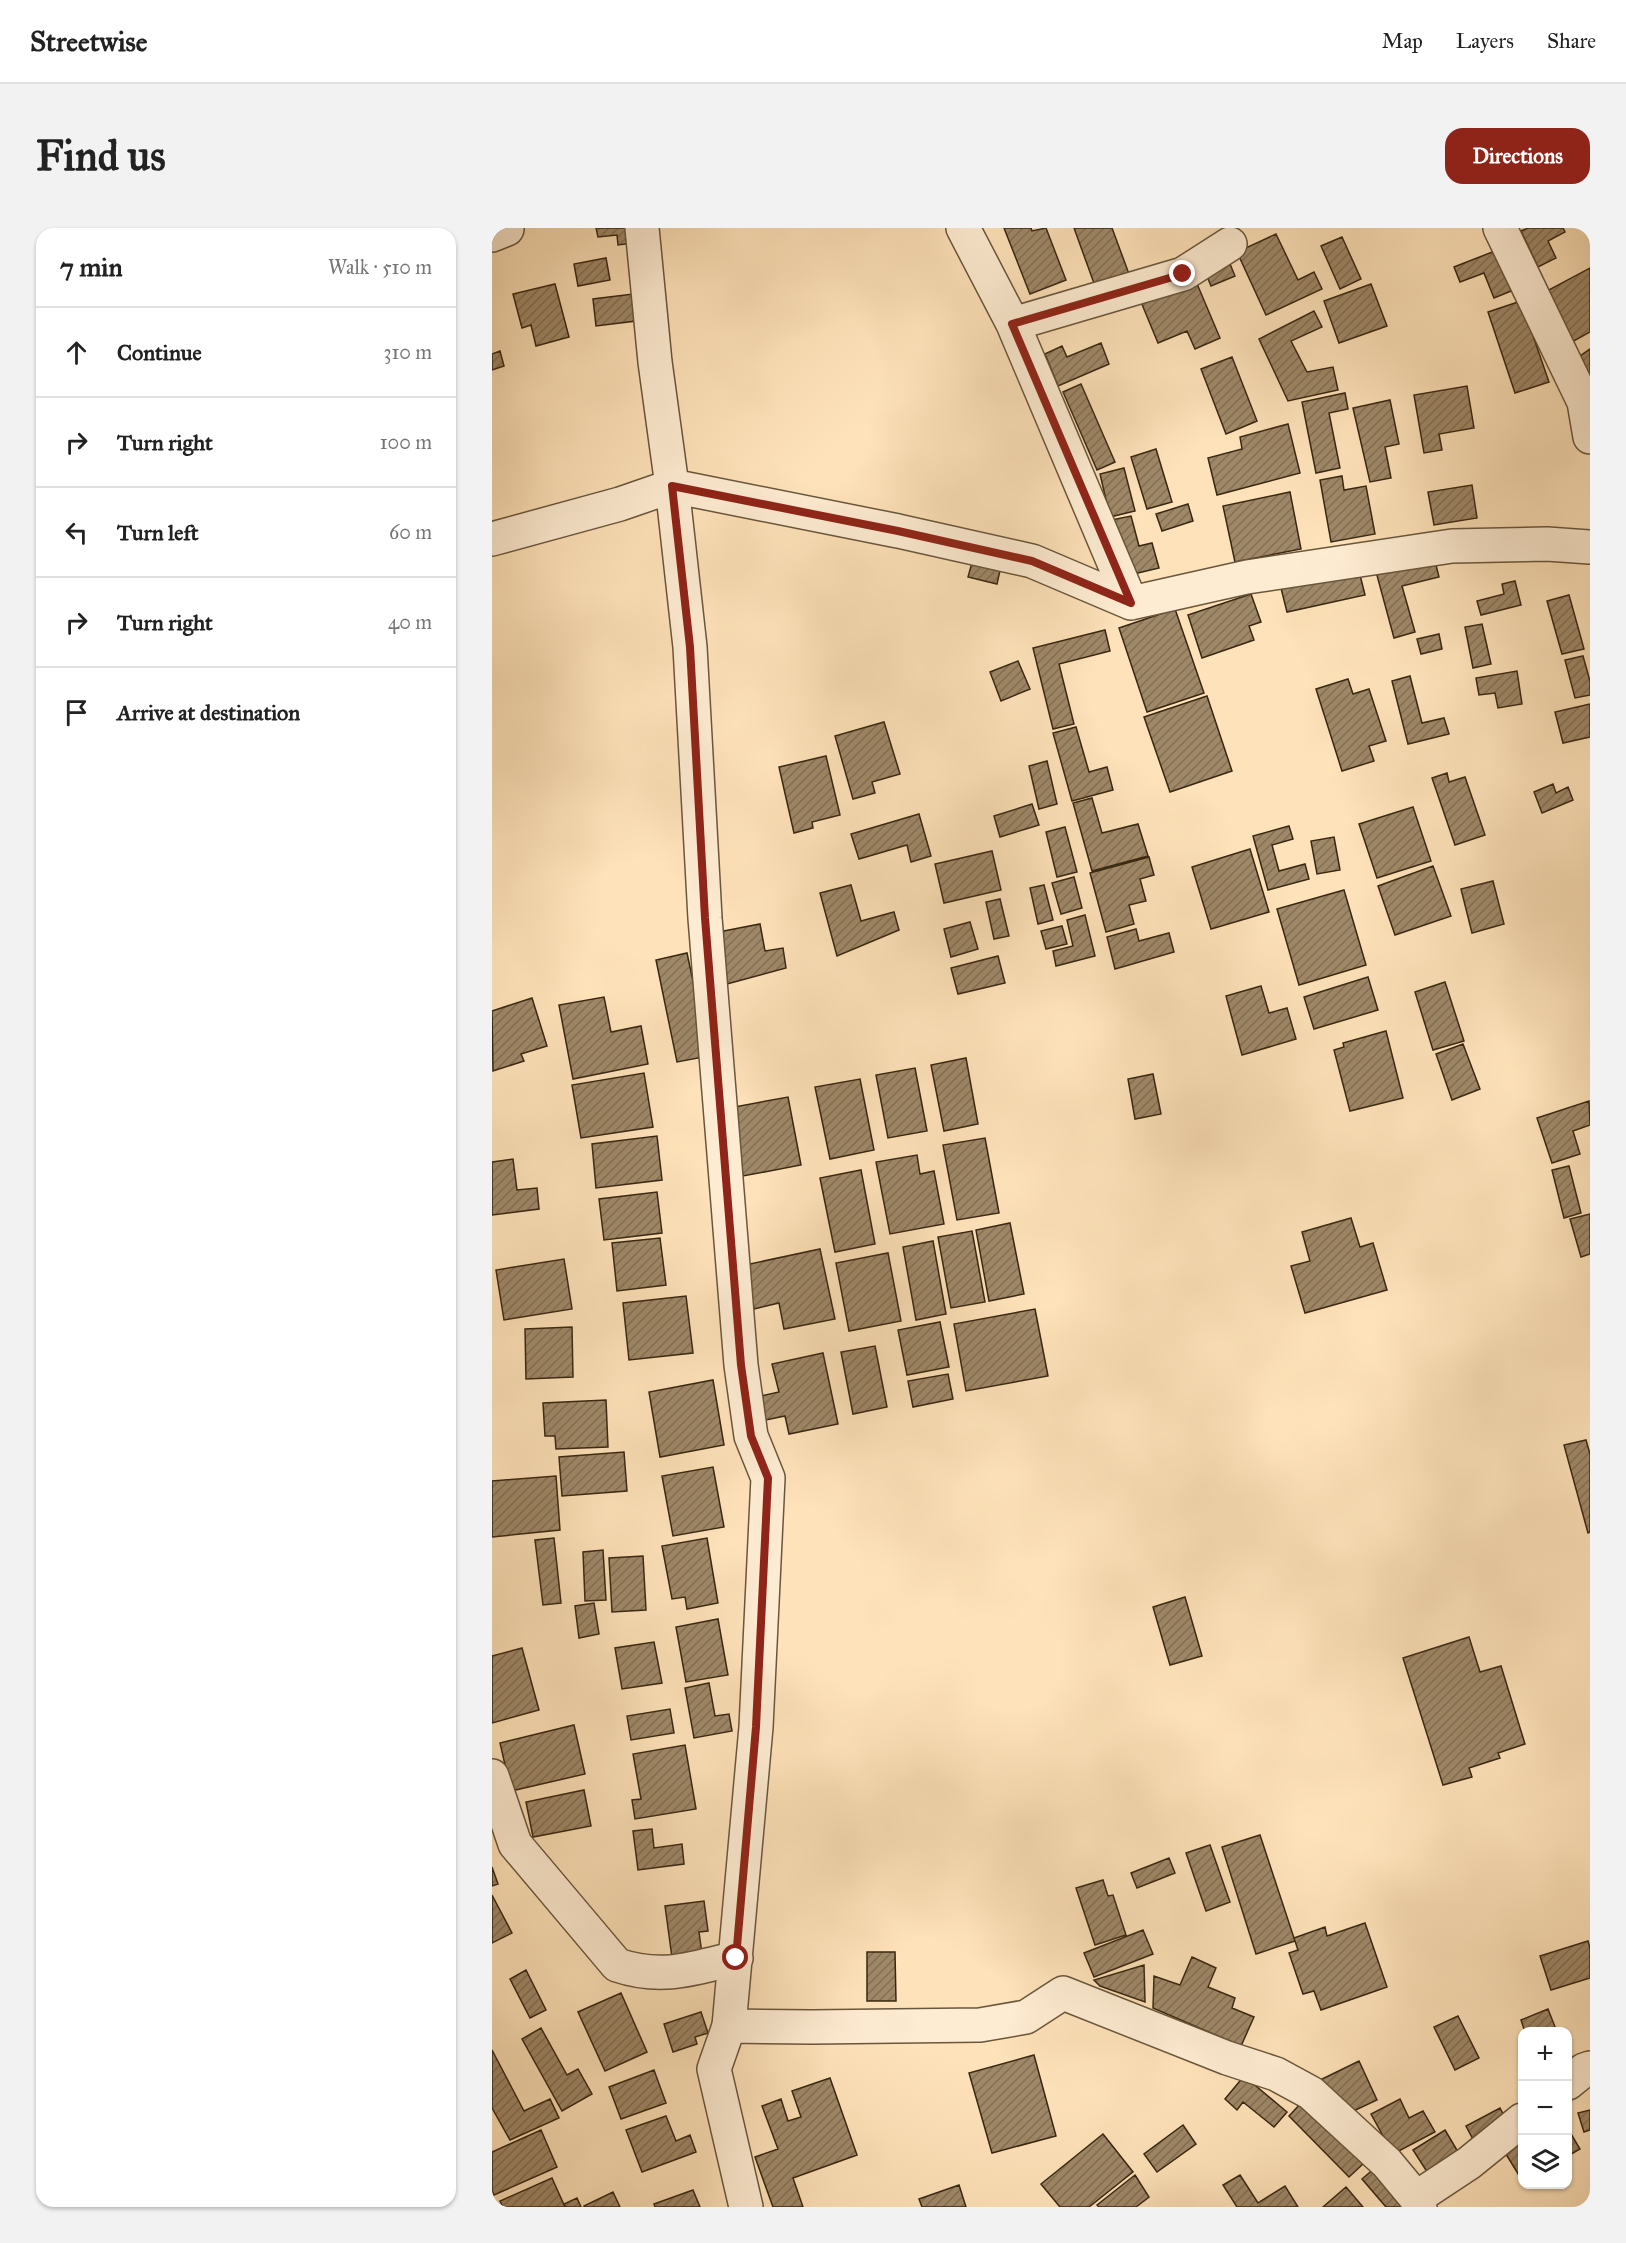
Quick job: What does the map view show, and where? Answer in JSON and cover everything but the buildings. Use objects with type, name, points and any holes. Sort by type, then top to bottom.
[{"type":"street","points":[[642,228],[655,362],[690,647],[705,918],[741,1365],[751,1436],[768,1478],[756,1727],[736,1958],[729,2026],[714,2069],[746,2207]]},
{"type":"street","points":[[963,228],[1012,324],[1131,603]]},
{"type":"street","points":[[1500,228],[1584,402],[1590,437]]},
{"type":"street","points":[[492,235],[507,229]]},
{"type":"street","points":[[1012,324],[1183,274],[1230,244]]},
{"type":"street","points":[[492,539],[620,504],[672,486],[898,531],[1032,561],[1131,603],[1247,577],[1452,546],[1547,544],[1590,547]]},
{"type":"street","points":[[492,1776],[515,1844],[617,1965],[634,1971],[676,1973],[736,1958]]},
{"type":"street","points":[[729,2026],[980,2025],[1026,2017],[1063,1993],[1227,2058],[1276,2074],[1311,2092],[1387,2163],[1418,2202],[1518,2123]]},
{"type":"street","points":[[1570,2081],[1590,2068]]},
{"type":"route","points":[[736,1958],[756,1727],[768,1478],[751,1436],[741,1365],[705,918],[690,647],[672,486],[898,531],[1032,561],[1131,603],[1012,324],[1183,274]]}]
